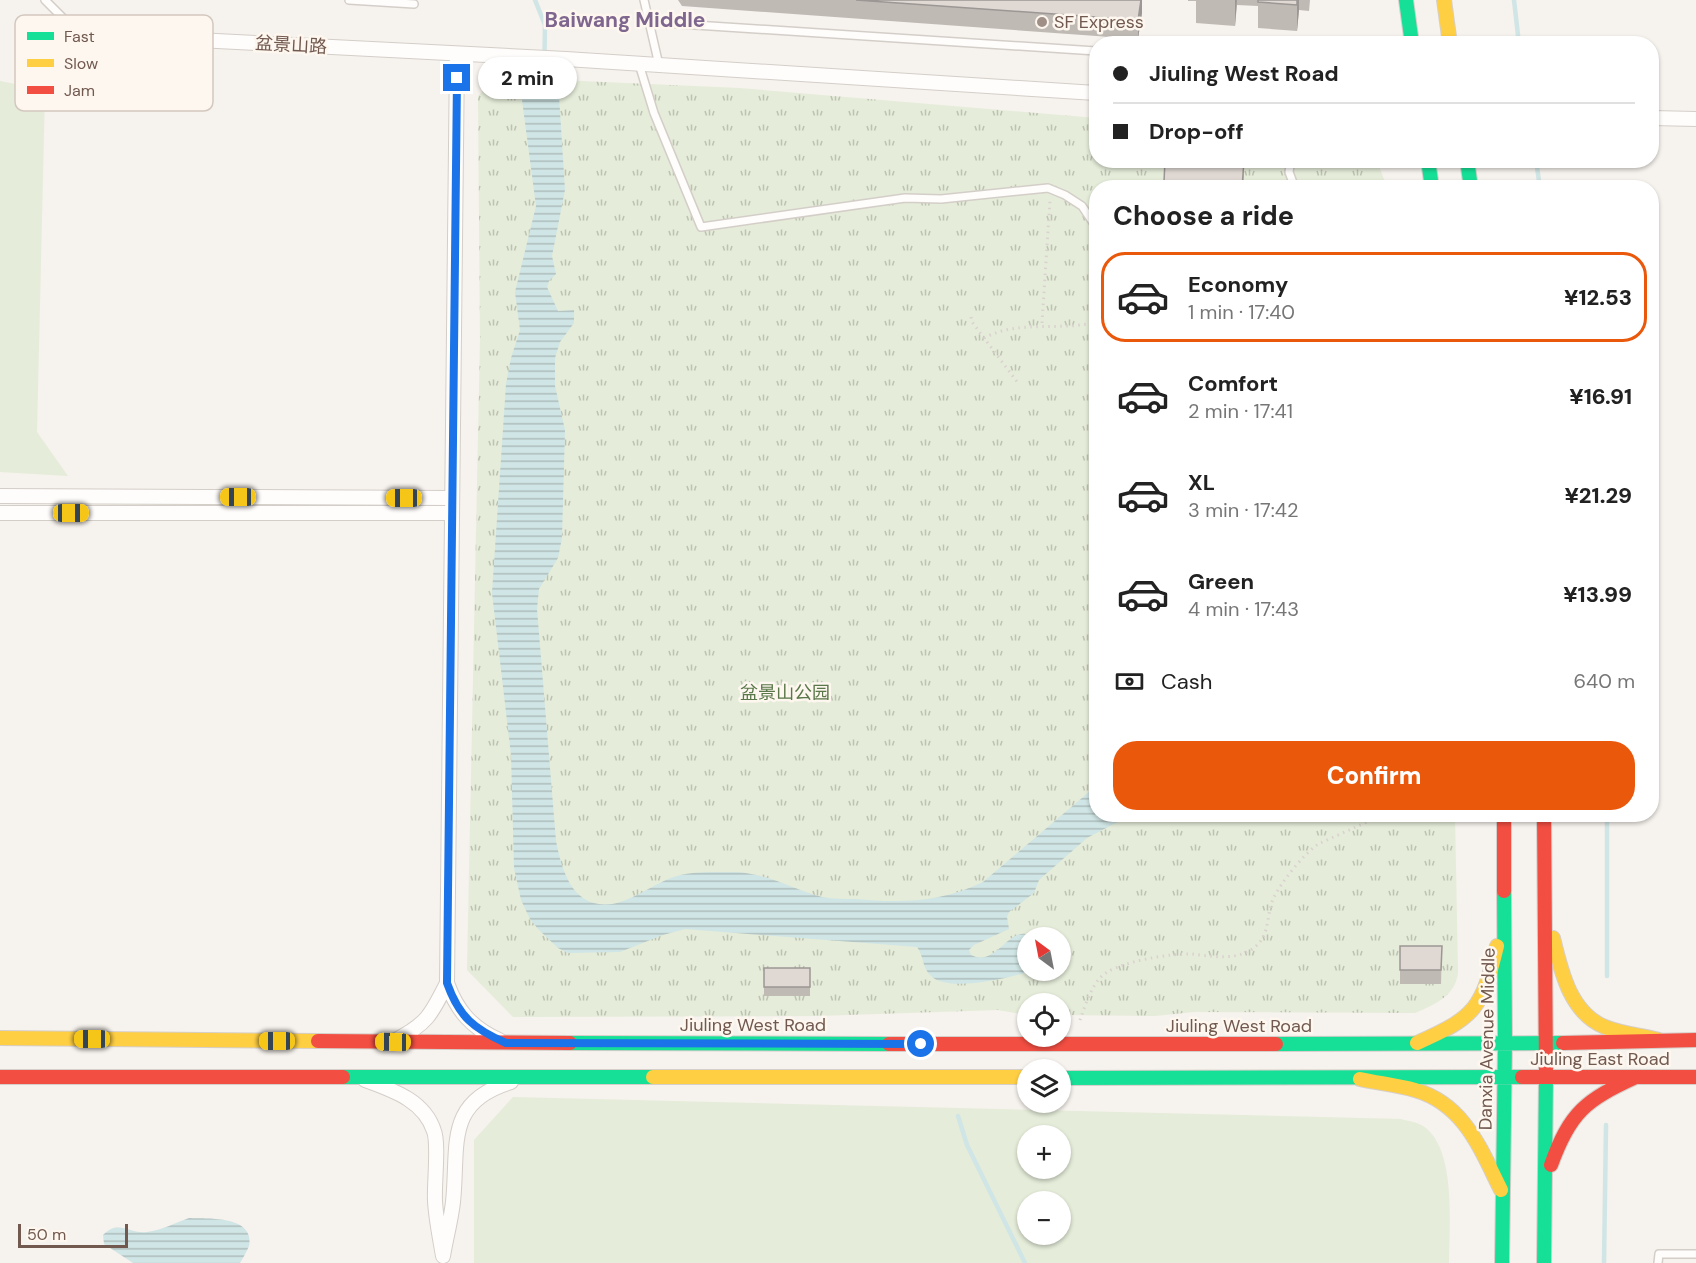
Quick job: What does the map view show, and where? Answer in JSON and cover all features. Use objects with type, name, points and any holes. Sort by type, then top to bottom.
[{"type":"main road","points":[[1406,0],[1411,36]]},
{"type":"main road","points":[[1444,0],[1449,36]]},
{"type":"main road","name":"Danxia Avenue Middle","points":[[1502,1263],[1506,906],[1503,822]]},
{"type":"main road","points":[[1544,822],[1546,1043],[1544,1263]]},
{"type":"main road","points":[[1544,905],[1558,961],[1567,984],[1582,1010],[1597,1024],[1659,1040]]},
{"type":"main road","points":[[1417,1043],[1452,1028],[1470,1015],[1478,1005],[1489,980],[1506,906]]},
{"type":"main road","name":"Jiuling West Road","points":[[0,1038],[506,1043],[1505,1042]]},
{"type":"main road","name":"Jiuling East Road","points":[[1505,1042],[1696,1040]]},
{"type":"main road","points":[[0,1077],[1017,1077]]},
{"type":"main road","points":[[1071,1078],[1505,1077]]},
{"type":"main road","name":"Jiuling East Road","points":[[1505,1077],[1696,1077]]},
{"type":"main road","points":[[1544,1186],[1560,1137],[1575,1114],[1593,1098],[1636,1077]]},
{"type":"main road","points":[[1360,1079],[1430,1095],[1446,1104],[1471,1131],[1503,1194]]},
{"type":"street","name":"盆景山路","points":[[213,41],[566,59],[1089,93]]},
{"type":"street","points":[[458,54],[447,983],[453,999],[469,1022],[488,1035],[506,1043]]},
{"type":"street","points":[[1659,118],[1696,119]]},
{"type":"street","points":[[0,496],[452,498]]},
{"type":"street","points":[[0,513],[452,513]]},
{"type":"street","points":[[393,1042],[409,1033],[431,1014],[447,983]]},
{"type":"street","points":[[443,1260],[453,1203],[458,1129],[466,1109],[483,1093],[496,1086],[532,1076]]},
{"type":"street","points":[[355,1077],[394,1091],[415,1103],[435,1132],[435,1202],[443,1260]]},
{"type":"lane","points":[[45,0],[60,15]]},
{"type":"lane","points":[[350,0],[414,4]]},
{"type":"lane","points":[[645,0],[659,65]]},
{"type":"lane","points":[[649,22],[1089,51]]},
{"type":"lane","points":[[639,64],[654,113],[701,227],[905,198],[941,199],[1037,189],[1051,189],[1065,195],[1082,206],[1089,216]]},
{"type":"lane","points":[[1659,1263],[1659,1254],[1696,1254]]},
{"type":"path","points":[[1042,323],[1051,189]]},
{"type":"path","points":[[970,317],[1018,383]]},
{"type":"path","points":[[984,338],[1016,327],[1074,326],[1089,323]]},
{"type":"path","points":[[1080,1020],[1100,978],[1114,969],[1163,956],[1191,954],[1224,957],[1247,952],[1264,938],[1270,908],[1277,892],[1309,850],[1367,822]]},
{"type":"green space","name":"盆景山公园","points":[[497,76],[739,88],[1089,117],[1089,168],[1380,168],[1384,180],[1089,180],[1089,822],[1455,822],[1458,972],[1449,993],[1436,1003],[1415,1013],[1194,1012],[1155,1016],[1071,1015],[1071,993],[1017,993],[1017,1013],[998,1010],[817,1016],[513,1017],[467,970],[480,340],[478,96]]},
{"type":"green space","points":[[0,81],[15,84],[15,111],[45,111],[37,432],[68,476],[0,472]]},
{"type":"green space","points":[[513,1097],[1017,1109],[1017,1113],[1071,1113],[1071,1111],[1401,1119],[1423,1126],[1434,1137],[1441,1152],[1449,1189],[1449,1263],[474,1263],[474,1140]]},
{"type":"shaded area","points":[[528,78],[558,80],[565,190],[552,256],[556,274],[547,287],[558,311],[574,310],[574,323],[560,342],[555,358],[555,386],[565,430],[562,538],[558,558],[539,589],[537,609],[556,841],[568,880],[580,896],[599,904],[618,903],[678,876],[707,872],[754,874],[810,894],[830,898],[904,901],[935,898],[983,882],[1089,792],[1089,822],[1118,822],[1087,838],[1039,880],[1034,893],[1009,912],[1007,917],[1009,929],[974,945],[969,950],[971,955],[986,957],[1017,936],[1017,975],[980,983],[951,983],[939,981],[931,976],[917,947],[685,929],[620,952],[568,953],[558,948],[530,919],[521,900],[514,868],[511,755],[492,593],[506,384],[520,330],[515,292],[536,206],[522,100]]},
{"type":"shaded area","points":[[189,1218],[228,1221],[245,1229],[249,1236],[249,1246],[240,1263],[133,1263],[104,1244],[103,1235],[114,1228],[147,1232]]},
{"type":"building","points":[[856,0],[1141,0],[1138,20]]},
{"type":"building","points":[[1258,0],[1297,0],[1297,5],[1258,2]]},
{"type":"building","points":[[1165,168],[1243,168],[1243,180],[1164,180]]},
{"type":"building","points":[[1400,946],[1442,946],[1441,970],[1400,970]]},
{"type":"building","points":[[764,968],[810,968],[810,987],[764,987]]},
{"type":"waterway","points":[[535,0],[545,25],[544,83]]},
{"type":"waterway","points":[[1514,0],[1518,36]]},
{"type":"waterway","points":[[1537,168],[1539,180]]},
{"type":"waterway","points":[[1607,822],[1607,976]]},
{"type":"waterway","points":[[958,1116],[967,1145],[1025,1263]]},
{"type":"waterway","points":[[1604,1263],[1606,1125]]},
{"type":"traffic: fast","points":[[1406,0],[1411,36]]},
{"type":"traffic: fast","points":[[1429,168],[1431,180]]},
{"type":"traffic: fast","points":[[1468,168],[1470,180]]},
{"type":"traffic: fast","points":[[1502,1263],[1505,1042],[1504,891]]},
{"type":"traffic: fast","points":[[570,1043],[889,1044]]},
{"type":"traffic: fast","points":[[1276,1044],[1563,1043]]},
{"type":"traffic: fast","points":[[1544,1263],[1546,1075]]},
{"type":"traffic: fast","points":[[343,1077],[653,1077]]},
{"type":"traffic: fast","points":[[1071,1078],[1522,1077]]},
{"type":"traffic: slow","points":[[1444,0],[1449,36]]},
{"type":"traffic: slow","points":[[1553,938],[1569,990],[1583,1012],[1593,1021],[1605,1027],[1659,1040]]},
{"type":"traffic: slow","points":[[1417,1043],[1452,1026],[1474,1008],[1486,984],[1497,946]]},
{"type":"traffic: slow","points":[[0,1038],[318,1041]]},
{"type":"traffic: slow","points":[[653,1077],[1017,1077]]},
{"type":"traffic: slow","points":[[1360,1079],[1415,1090],[1446,1106],[1469,1129],[1501,1190]]},
{"type":"traffic: jam","points":[[1504,822],[1504,891]]},
{"type":"traffic: jam","points":[[1544,822],[1546,1075]]},
{"type":"traffic: jam","points":[[1563,1043],[1696,1040]]},
{"type":"traffic: jam","points":[[318,1041],[570,1043]]},
{"type":"traffic: jam","points":[[889,1044],[1276,1044]]},
{"type":"traffic: jam","points":[[0,1077],[343,1077]]},
{"type":"traffic: jam","points":[[1522,1077],[1696,1077]]},
{"type":"traffic: jam","points":[[1551,1165],[1565,1132],[1582,1110],[1604,1093],[1636,1077]]},
{"type":"place","name":"SF Express","points":[[1042,22]]},
{"type":"district","name":"Baiwang Middle","points":[[625,20]]},
{"type":"route","points":[[457,78],[447,983],[453,999],[460,1011],[477,1029],[506,1043],[921,1044]]}]
